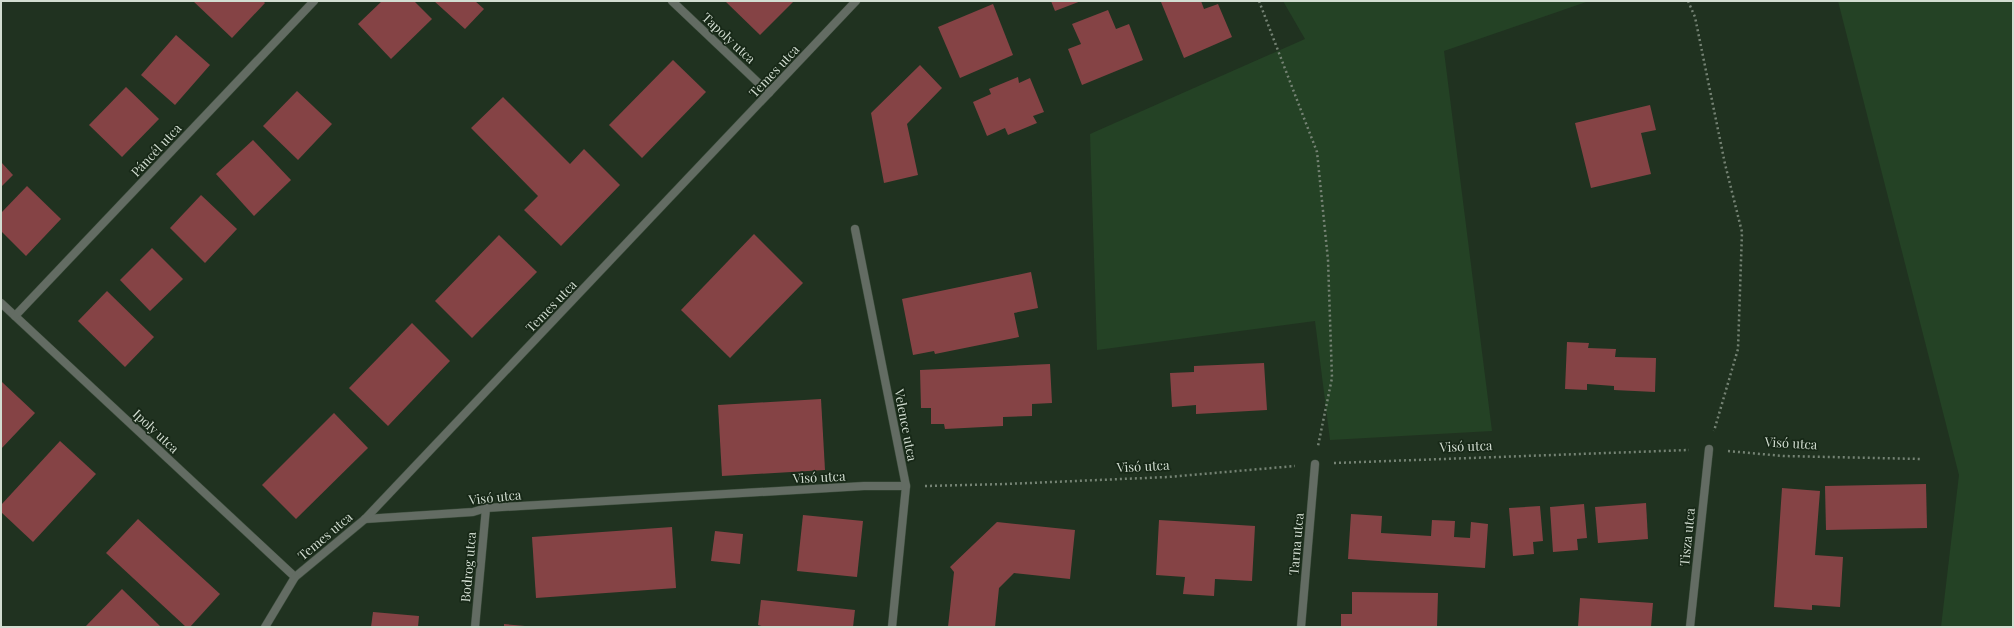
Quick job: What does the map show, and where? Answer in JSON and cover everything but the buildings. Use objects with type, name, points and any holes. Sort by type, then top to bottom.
[{"type":"street","name":"Páncél utca","points":[[15,316],[314,1]]},
{"type":"street","name":"Tapoly utca","points":[[672,1],[769,93]]},
{"type":"street","name":"Temes utca","points":[[265,627],[294,577],[365,519],[856,1]]},
{"type":"street","name":"Velence utca","points":[[855,229],[906,486],[892,627]]},
{"type":"street","name":"Ipoly utca","points":[[1,303],[294,577]]},
{"type":"street","name":"Tisza utca","points":[[1690,627],[1709,449]]},
{"type":"street","name":"Tarna utca","points":[[1301,627],[1315,464]]},
{"type":"street","name":"Visó utca","points":[[365,519],[473,512],[486,508],[864,486],[906,486]]},
{"type":"street","name":"Bodrog utca","points":[[475,627],[486,508]]},
{"type":"path","points":[[1259,1],[1316,152],[1328,260],[1332,378],[1315,464]]},
{"type":"path","points":[[1688,1],[1695,17],[1725,164],[1742,232],[1738,349],[1709,449]]},
{"type":"path","name":"Visó utca","points":[[906,486],[1006,484],[1168,477],[1315,464],[1709,449],[1783,456],[1922,459]]},
{"type":"green space","points":[[1283,1],[1589,1],[1444,51],[1492,431],[1330,440],[1315,321],[1097,350],[1090,134],[1305,39]]},
{"type":"green space","points":[[1838,1],[2013,1],[2013,627],[1941,627],[1959,475]]}]
